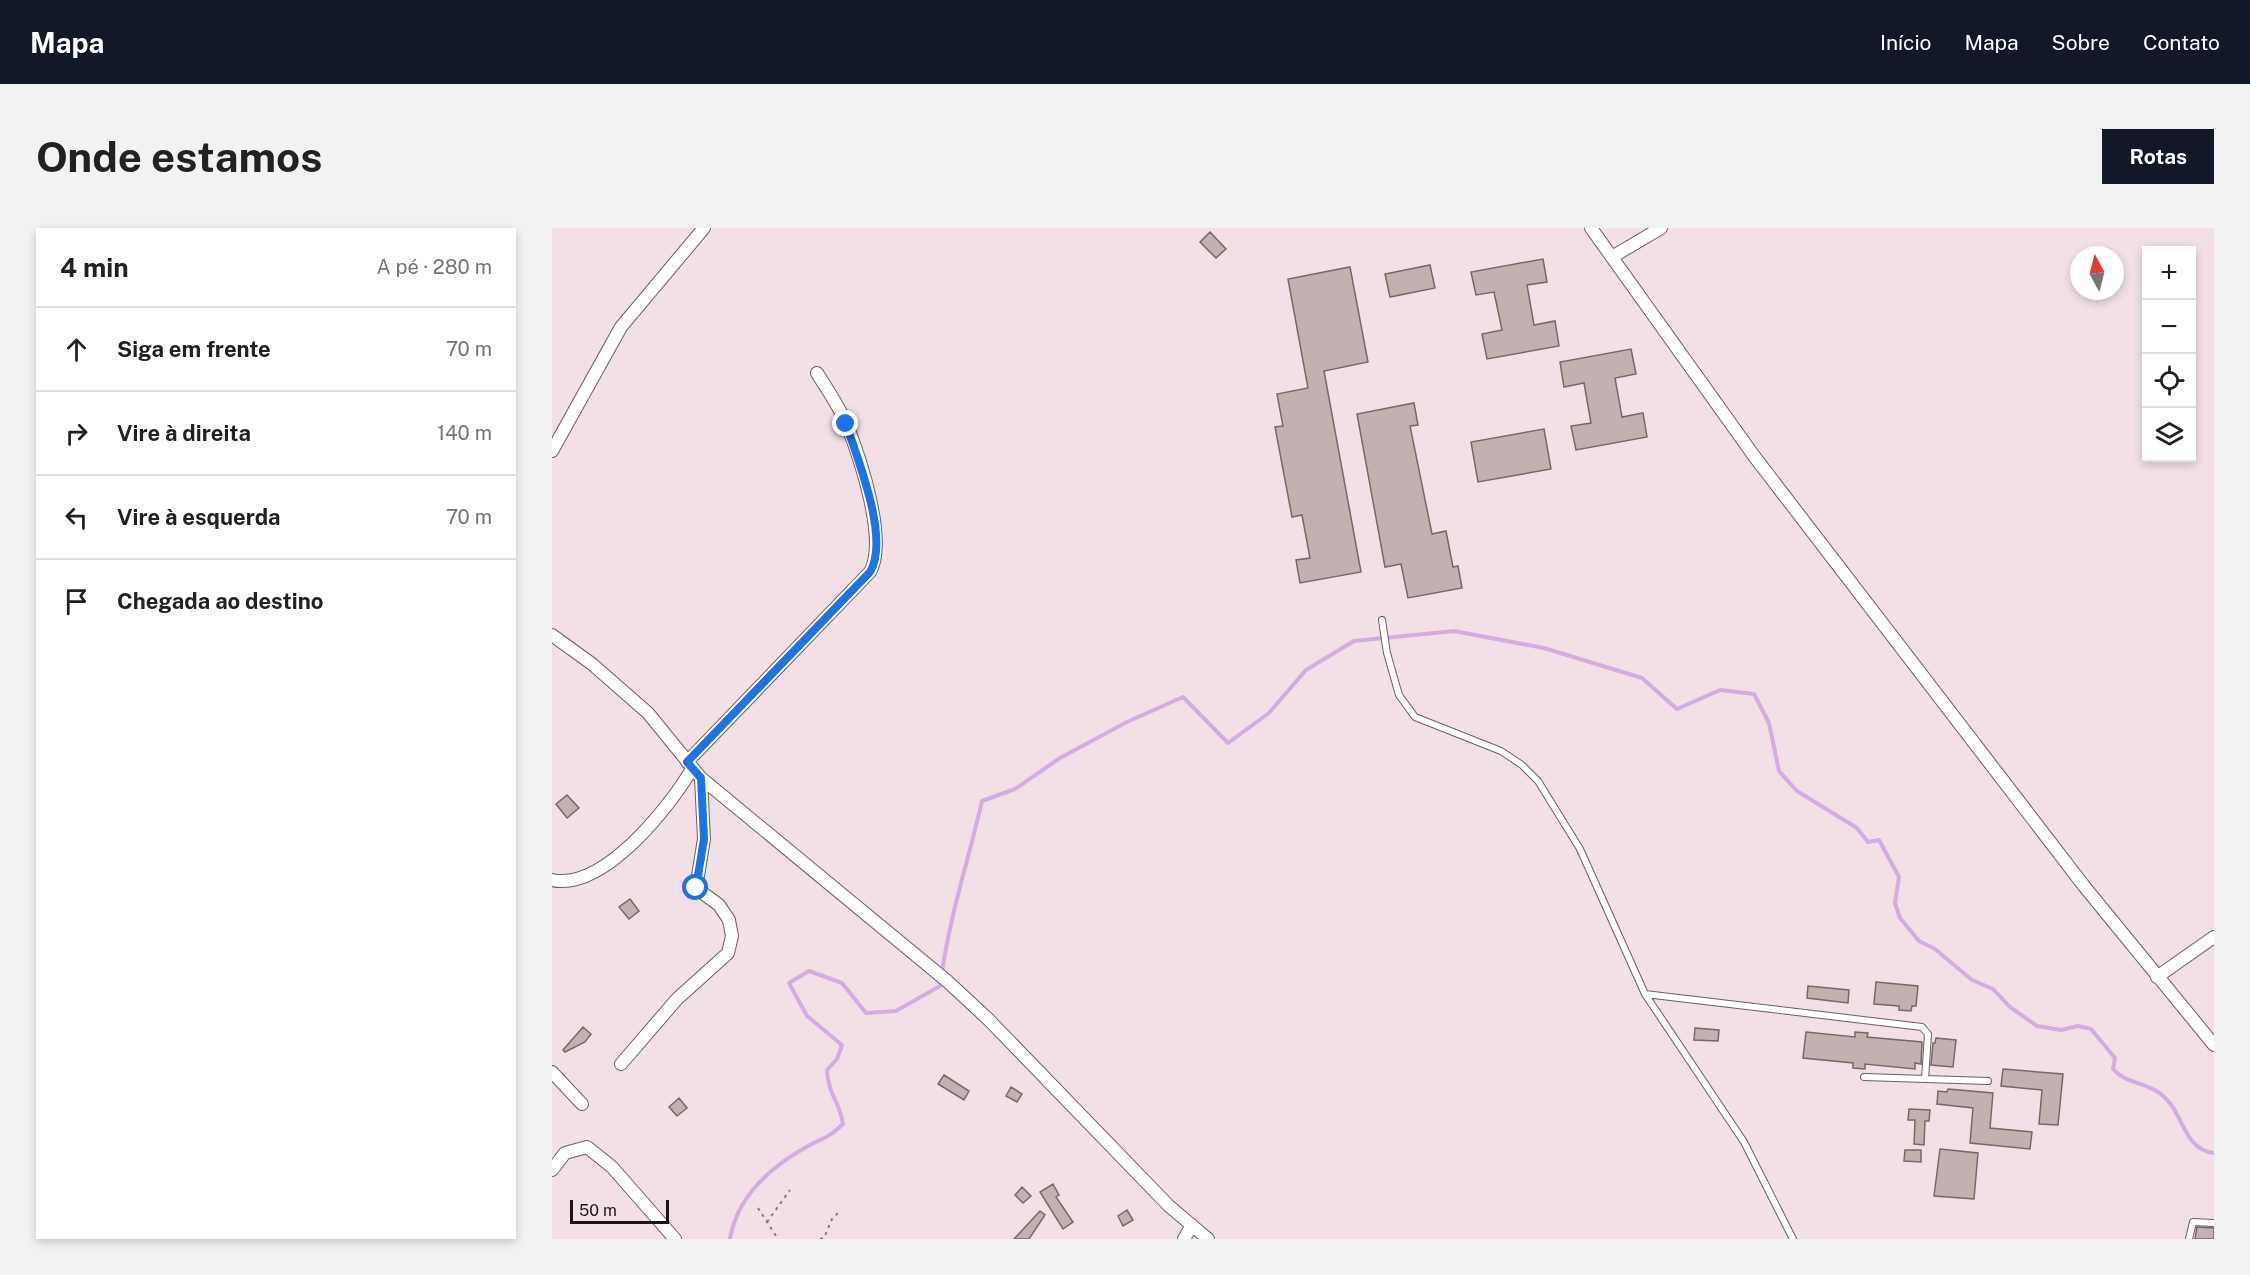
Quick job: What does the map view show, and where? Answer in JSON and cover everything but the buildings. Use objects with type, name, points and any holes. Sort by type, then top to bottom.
[{"type":"street","points":[[552,451],[621,327],[704,228]]},
{"type":"street","points":[[1591,228],[1754,456],[2157,977],[2214,1045]]},
{"type":"street","points":[[1612,257],[1661,228]]},
{"type":"street","points":[[552,880],[580,880],[610,863],[665,809],[689,766],[875,564],[877,541],[855,449],[846,424],[817,373]]},
{"type":"street","points":[[552,635],[621,688],[648,713],[701,778],[933,969],[990,1020],[1169,1206],[1208,1239]]},
{"type":"street","points":[[621,1064],[677,999],[721,961],[731,945],[731,926],[725,913],[696,888],[704,839],[701,778]]},
{"type":"street","points":[[2157,977],[2214,937]]},
{"type":"street","points":[[552,1072],[582,1104]]},
{"type":"street","points":[[552,1170],[565,1153],[587,1147],[612,1167],[675,1239]]},
{"type":"street","points":[[1184,1239],[1192,1225]]},
{"type":"lane","points":[[1382,620],[1387,653],[1405,707],[1415,717],[1501,752],[1522,765],[1538,781],[1580,849],[1644,994],[1744,1142],[1793,1239]]},
{"type":"lane","points":[[1644,994],[1922,1026],[1928,1034],[1925,1079]]},
{"type":"lane","points":[[1864,1077],[1988,1081]]},
{"type":"lane","points":[[2189,1239],[2193,1222],[2214,1223]]},
{"type":"path","points":[[767,1222],[790,1190]]},
{"type":"path","points":[[758,1208],[778,1239]]},
{"type":"path","points":[[820,1239],[824,1238],[832,1219],[841,1210]]},
{"type":"waterway","points":[[942,973],[945,951],[982,801],[1015,789],[1060,758],[1127,722],[1183,697],[1228,743],[1269,713],[1306,670],[1354,641],[1454,631],[1544,648],[1642,678],[1677,709],[1720,690],[1754,694],[1769,723],[1779,771],[1797,791],[1857,828],[1868,842],[1879,840],[1899,877],[1895,903],[1900,918],[1919,941],[1935,949],[1972,980],[1993,989],[2010,1007],[2037,1026],[2061,1030],[2078,1026],[2091,1029],[2115,1058],[2113,1069],[2127,1079],[2149,1087],[2165,1097],[2193,1142],[2205,1151],[2214,1153]]},
{"type":"waterway","points":[[730,1239],[740,1209],[758,1184],[782,1163],[843,1124],[827,1070],[837,1059],[842,1045],[807,1016],[789,983],[809,971],[842,983],[866,1013],[896,1011],[940,986],[941,981]]},
{"type":"route","points":[[696,888],[704,839],[701,778],[687,762],[870,572],[875,564],[877,541],[869,501],[846,424]]}]
